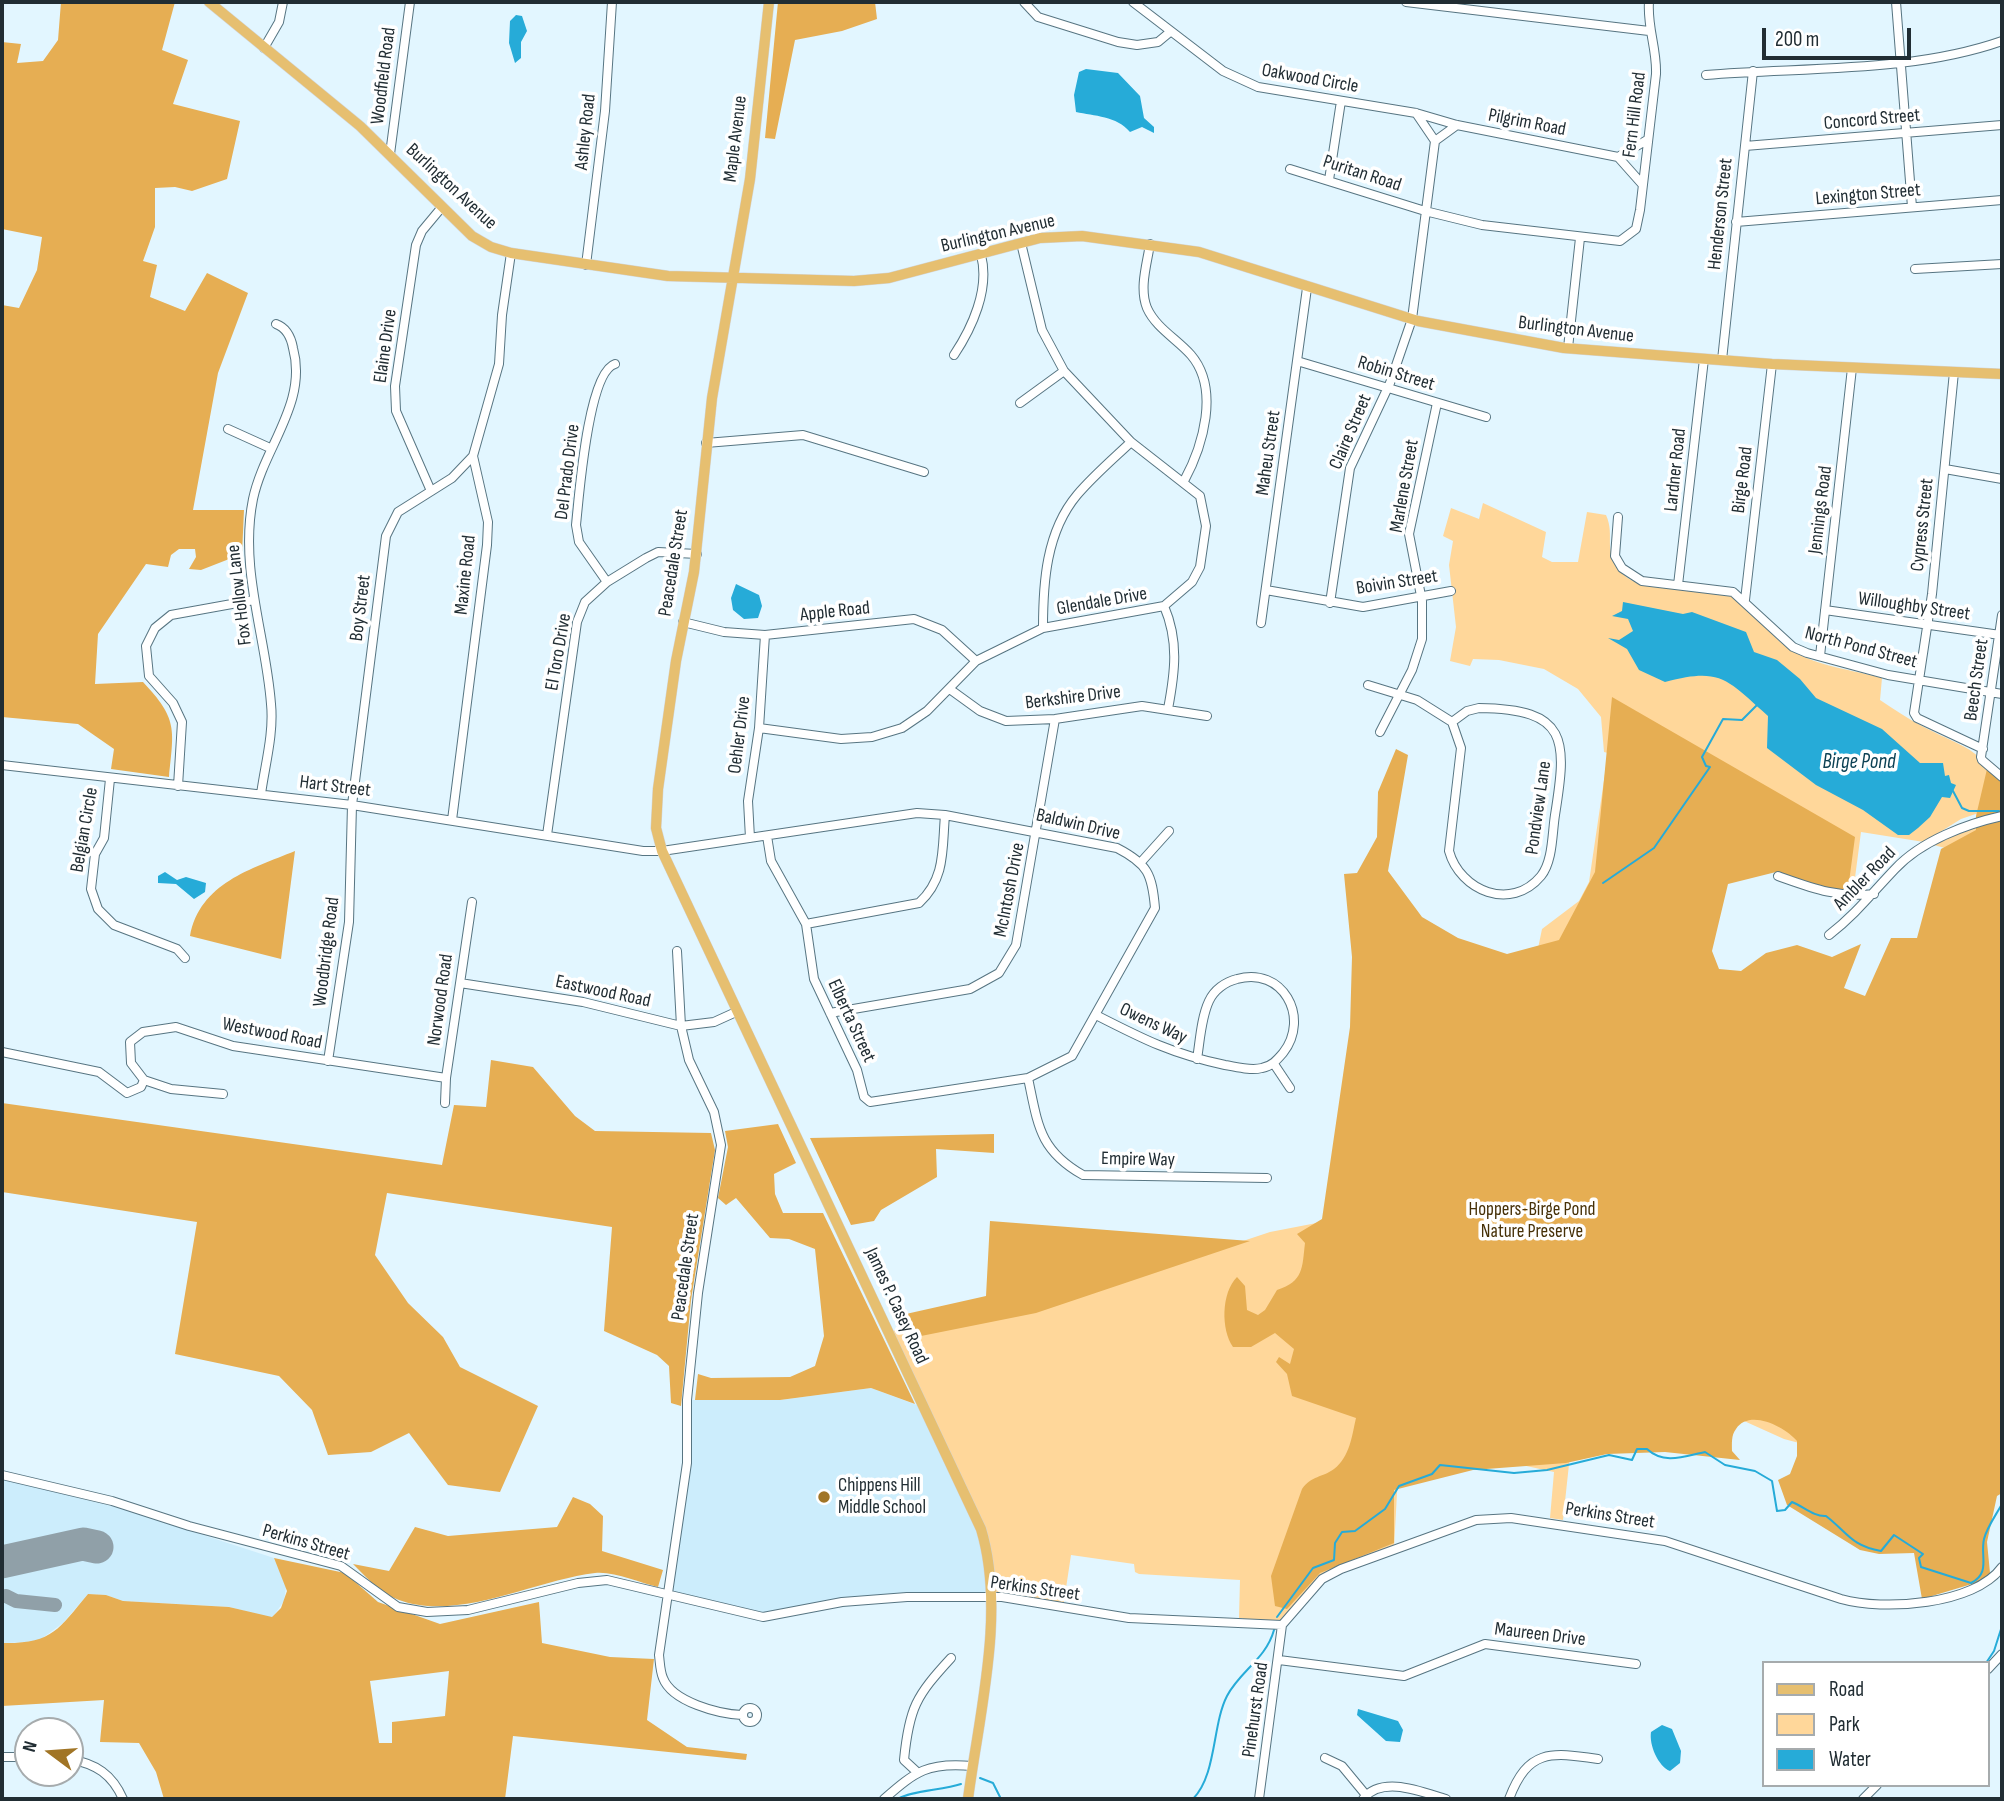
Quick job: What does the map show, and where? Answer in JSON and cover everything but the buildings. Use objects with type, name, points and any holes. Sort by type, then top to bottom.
[{"type":"main road","name":"Burlington Avenue","points":[[209,2],[390,153],[480,242],[511,253],[668,276],[869,280],[1021,243],[1069,236],[1199,252],[1412,319],[1568,348],[1772,364],[2002,374]]},
{"type":"main road","name":"Maple Avenue","points":[[732,279],[750,179],[769,2]]},
{"type":"main road","name":"Peacedale Street","points":[[662,852],[656,828],[658,789],[683,622],[697,554],[706,443],[732,279]]},
{"type":"main road","name":"James P. Casey Road","points":[[662,852],[973,1510],[987,1549],[992,1597],[968,1799]]},
{"type":"street","points":[[264,48],[279,22],[283,2]]},
{"type":"street","name":"Woodfield Road","points":[[390,153],[410,2]]},
{"type":"street","name":"Ashley Road","points":[[586,265],[605,111],[612,2]]},
{"type":"street","points":[[1024,2],[1038,17],[1118,42],[1137,45],[1158,43],[1170,32],[1133,2]]},
{"type":"street","points":[[1406,2],[1649,32]]},
{"type":"street","name":"Fern Hill Road","points":[[1425,211],[1482,225],[1580,238],[1620,241],[1630,235],[1638,222],[1657,60],[1649,32],[1649,2]]},
{"type":"street","points":[[1896,2],[1912,207]]},
{"type":"street","name":"Oakwood Circle","points":[[1170,32],[1235,78],[1258,87],[1416,113],[1457,125]]},
{"type":"street","points":[[1706,75],[1901,62],[1955,55],[2002,41]]},
{"type":"street","name":"Henderson Street","points":[[1722,360],[1753,71]]},
{"type":"street","points":[[1329,180],[1340,101]]},
{"type":"street","points":[[1412,319],[1435,141],[1416,113]]},
{"type":"street","points":[[1435,141],[1457,125]]},
{"type":"street","name":"Pilgrim Road","points":[[1457,125],[1618,158]]},
{"type":"street","name":"Concord Street","points":[[1745,146],[2002,125]]},
{"type":"street","points":[[1642,184],[1618,158],[1647,140]]},
{"type":"street","name":"Puritan Road","points":[[1290,169],[1425,211]]},
{"type":"street","name":"Lexington Street","points":[[1736,222],[2002,200]]},
{"type":"street","name":"Elaine Drive","points":[[431,491],[396,411],[395,386],[416,245],[422,231],[442,207]]},
{"type":"street","points":[[1568,348],[1580,238]]},
{"type":"street","name":"Glendale Drive","points":[[759,728],[841,739],[872,737],[902,728],[951,690],[976,662],[1043,628],[1164,606],[1192,582],[1203,555],[1206,526],[1200,496],[1184,481],[1162,469],[1130,442],[1064,372],[1042,330],[1021,243]]},
{"type":"street","points":[[1150,244],[1143,283],[1147,307],[1158,323],[1192,356],[1203,376],[1207,403],[1198,455],[1184,481]]},
{"type":"street","name":"Maxine Road","points":[[452,820],[487,545],[488,522],[474,456],[499,364],[502,315],[511,253]]},
{"type":"street","points":[[954,355],[974,322],[981,282],[981,254]]},
{"type":"street","points":[[1915,270],[2002,264]]},
{"type":"street","name":"Maheu Street","points":[[1261,623],[1307,288]]},
{"type":"street","name":"Claire Street","points":[[1330,603],[1347,479],[1388,387],[1412,319]]},
{"type":"street","name":"Fox Hollow Lane","points":[[261,794],[271,704],[254,600],[249,554],[250,522],[256,486],[270,448],[290,409],[297,376],[292,341],[284,327],[276,324]]},
{"type":"street","name":"Lardner Road","points":[[1678,585],[1704,359]]},
{"type":"street","name":"Robin Street","points":[[1297,361],[1486,417]]},
{"type":"street","name":"Del Prado Drive","points":[[607,582],[579,542],[576,525],[590,415],[605,371],[615,364]]},
{"type":"street","name":"Birge Road","points":[[1745,600],[1772,364]]},
{"type":"street","name":"Jennings Road","points":[[1820,656],[1852,368]]},
{"type":"street","points":[[1020,403],[1064,372]]},
{"type":"street","name":"Cypress Street","points":[[1954,372],[1928,624],[1914,713],[1917,718],[1983,749]]},
{"type":"street","name":"Marlene Street","points":[[1380,732],[1420,649],[1423,622],[1421,596],[1409,534],[1437,403]]},
{"type":"street","points":[[228,429],[270,448]]},
{"type":"street","points":[[706,443],[803,435],[924,472]]},
{"type":"street","points":[[1043,628],[1043,585],[1055,533],[1076,496],[1130,442]]},
{"type":"street","name":"Boy Street","points":[[352,805],[386,536],[398,512],[452,478],[474,456]]},
{"type":"street","points":[[1945,469],[2002,479]]},
{"type":"street","name":"North Pond Street","points":[[1618,517],[1615,556],[1622,568],[1642,581],[1733,592],[1745,600],[1793,647],[1820,656],[1888,675],[2002,694]]},
{"type":"street","name":"El Toro Drive","points":[[547,835],[577,622],[585,602],[607,582],[658,552],[697,554]]},
{"type":"street","name":"Boivin Street","points":[[1266,590],[1363,607],[1451,591]]},
{"type":"street","points":[[178,786],[182,722],[173,703],[149,676],[146,646],[155,628],[171,615],[254,600]]},
{"type":"street","points":[[1164,606],[1174,629],[1175,656],[1168,709]]},
{"type":"street","name":"Willoughby Street","points":[[1825,610],[2000,635]]},
{"type":"street","name":"Beech Street","points":[[1983,749],[2002,615]]},
{"type":"street","name":"Apple Road","points":[[683,622],[724,632],[765,635],[914,619],[942,629],[976,662]]},
{"type":"street","name":"Oehler Drive","points":[[750,838],[748,801],[759,728],[765,635]]},
{"type":"street","points":[[1368,685],[1400,694],[1425,705],[1452,722]]},
{"type":"street","name":"Berkshire Drive","points":[[951,690],[980,710],[1006,722],[1055,719],[1115,708],[1168,709],[1207,716]]},
{"type":"street","name":"Pondview Lane","points":[[1479,708],[1526,714],[1546,723],[1560,741],[1562,769],[1548,864],[1542,875],[1525,889],[1512,893],[1479,890],[1461,877],[1453,866],[1449,851],[1461,748],[1452,722],[1466,711],[1479,708]]},
{"type":"street","name":"McIntosh Drive","points":[[830,1013],[970,989],[999,973],[1016,945],[1055,719]]},
{"type":"street","points":[[1983,749],[1982,760],[2002,777]]},
{"type":"street","name":"Hart Street","points":[[2,765],[352,805],[662,852]]},
{"type":"street","name":"Belgian Circle","points":[[110,779],[104,838],[95,854],[91,889],[98,909],[114,925],[177,950],[185,958]]},
{"type":"street","name":"Woodbridge Road","points":[[328,1061],[349,922],[352,805]]},
{"type":"street","name":"Baldwin Drive","points":[[662,852],[917,813],[945,815],[1117,848],[1142,861]]},
{"type":"street","points":[[806,924],[919,903],[931,891],[939,877],[945,815]]},
{"type":"street","name":"Ambler Road","points":[[1829,935],[1874,894],[1895,868],[1919,848],[2002,816]]},
{"type":"street","points":[[1028,1078],[1072,1056],[1096,1015],[1155,908],[1153,884],[1142,861],[1169,831]]},
{"type":"street","name":"Elberta Street","points":[[767,836],[771,861],[806,924],[814,979],[857,1070],[867,1101],[877,1102],[1028,1078]]},
{"type":"street","points":[[1778,876],[1827,894],[1849,897],[1874,894]]},
{"type":"street","name":"Norwood Road","points":[[445,1103],[446,1078],[471,902]]},
{"type":"street","name":"Peacedale Street","points":[[677,951],[681,1026],[689,1060],[714,1112],[721,1145],[698,1293],[687,1400],[687,1463],[659,1656],[663,1681],[690,1703],[724,1714],[742,1715]]},
{"type":"street","name":"Owens Way","points":[[1096,1015],[1168,1051],[1197,1059],[1248,1069],[1274,1064],[1290,1044],[1296,1024],[1294,1007],[1277,986],[1263,979],[1241,978],[1223,984],[1209,1000],[1197,1059]]},
{"type":"street","name":"Eastwood Road","points":[[460,983],[583,1002],[681,1026],[714,1022],[736,1012]]},
{"type":"street","name":"Westwood Road","points":[[144,1080],[131,1063],[130,1042],[142,1031],[164,1026],[185,1029],[233,1046],[446,1078]]},
{"type":"street","points":[[2,1052],[99,1072],[127,1093],[141,1087],[144,1080],[171,1088],[223,1094]]},
{"type":"street","points":[[1274,1064],[1290,1088]]},
{"type":"street","name":"Empire Way","points":[[1028,1078],[1040,1130],[1047,1147],[1062,1163],[1083,1175],[1267,1178]]},
{"type":"street","name":"Perkins Street","points":[[2,1475],[112,1501],[248,1543],[341,1566],[375,1593],[408,1609],[427,1612],[468,1610],[578,1583],[607,1580],[763,1617],[842,1602],[907,1597],[992,1597],[1129,1618],[1282,1625],[1322,1579],[1374,1555],[1476,1520],[1523,1519],[1665,1541],[1833,1597],[1869,1604],[1913,1603],[1975,1590],[1993,1579],[2002,1567]]},
{"type":"street","name":"Pinehurst Road","points":[[1259,1799],[1282,1625]]},
{"type":"street","name":"Maureen Drive","points":[[1279,1660],[1404,1676],[1485,1644],[1636,1664]]},
{"type":"street","points":[[1990,1667],[2002,1654]]},
{"type":"street","points":[[917,1772],[904,1760],[910,1717],[922,1690],[951,1658]]},
{"type":"street","points":[[1509,1799],[1516,1779],[1532,1760],[1552,1754],[1598,1759]]},
{"type":"street","points":[[1325,1758],[1342,1766],[1364,1797],[1391,1787],[1446,1799]]},
{"type":"street","points":[[84,1762],[91,1763],[107,1774],[123,1799]]},
{"type":"street","points":[[884,1799],[917,1772],[939,1764],[972,1766]]},
{"type":"shaded area","name":"Chippens Hill Middle School","points":[[871,1388],[925,1408],[973,1510],[992,1597],[842,1602],[763,1617],[667,1595],[687,1463],[687,1400],[780,1400]]},
{"type":"shaded area","points":[[2,1479],[123,1509],[274,1558],[286,1587],[284,1601],[272,1618],[229,1607],[123,1601],[106,1595],[88,1594],[63,1623],[37,1642],[2,1643]]},
{"type":"green space","points":[[61,2],[175,2],[162,50],[188,60],[173,104],[240,121],[227,179],[192,191],[175,187],[155,188],[155,227],[143,261],[157,265],[150,297],[185,311],[207,273],[248,293],[218,373],[193,510],[244,510],[242,554],[201,570],[189,569],[196,557],[195,549],[179,549],[171,555],[168,567],[146,564],[98,634],[95,684],[143,682],[168,716],[172,736],[169,777],[111,769],[114,749],[78,724],[2,717],[2,305],[19,308],[37,270],[42,237],[2,229],[2,42],[21,44],[17,63],[43,61],[58,40]]},
{"type":"green space","points":[[778,2],[875,2],[877,19],[842,31],[795,40],[775,139],[765,138]]},
{"type":"green space","name":"Hoppers-Birge Pond Nature Preserve","points":[[1483,503],[1546,532],[1542,557],[1552,562],[1578,562],[1587,512],[1606,515],[1612,558],[1623,574],[1632,580],[1657,587],[1727,594],[1744,605],[1791,650],[1823,664],[1882,678],[1880,700],[1974,753],[1983,761],[1996,786],[2002,805],[1961,819],[1924,842],[1861,832],[1853,893],[1713,853],[1694,993],[1890,1097],[1945,848],[1930,844],[1980,819],[1886,1466],[1784,1439],[1733,1416],[1570,1455],[1563,1520],[1550,1518],[1554,1472],[1494,1459],[1399,1457],[1394,1548],[1322,1579],[1282,1625],[1243,1622],[1243,1618],[1239,1618],[1240,1580],[1139,1574],[1135,1572],[1134,1564],[1071,1555],[1063,1608],[992,1597],[987,1549],[889,1332],[1228,1246],[1270,1232],[1327,1221],[1535,963],[1542,929],[1579,901],[1589,882],[1608,753],[1604,752],[1601,717],[1578,689],[1544,669],[1499,660],[1473,659],[1470,666],[1450,661],[1456,627],[1449,565],[1453,541],[1443,536],[1451,508],[1479,519]]},
{"type":"green space","name":"Hoppers-Birge Pond Nature Preserve","points":[[1612,697],[1855,837],[1847,897],[1776,872],[1728,884],[1712,951],[1719,969],[1741,971],[1766,953],[1797,945],[1832,957],[1861,944],[1844,988],[1865,996],[1891,938],[1917,938],[1941,849],[1976,830],[1976,816],[1987,769],[2002,781],[2002,1493],[1997,1496],[1987,1542],[1990,1573],[1982,1581],[1922,1599],[1914,1553],[1879,1554],[1860,1550],[1787,1505],[1778,1480],[1790,1474],[1797,1456],[1797,1441],[1777,1426],[1750,1420],[1736,1429],[1733,1437],[1732,1451],[1740,1460],[1665,1452],[1607,1454],[1566,1463],[1473,1470],[1394,1490],[1394,1543],[1320,1573],[1287,1609],[1275,1606],[1271,1576],[1302,1489],[1310,1481],[1330,1472],[1344,1458],[1356,1418],[1292,1396],[1287,1374],[1276,1362],[1279,1357],[1290,1364],[1294,1349],[1275,1333],[1251,1347],[1233,1347],[1226,1331],[1224,1312],[1228,1292],[1237,1277],[1245,1286],[1247,1310],[1258,1315],[1265,1310],[1277,1290],[1292,1282],[1300,1273],[1305,1243],[1297,1234],[1322,1219],[1350,1027],[1352,957],[1344,874],[1357,873],[1377,837],[1378,792],[1396,749],[1408,755],[1388,871],[1422,917],[1458,938],[1507,954],[1559,940],[1595,872]]},
{"type":"green space","points":[[295,851],[281,959],[190,936],[204,903],[216,891],[245,872]]},
{"type":"green space","points":[[491,1060],[533,1067],[575,1116],[595,1131],[711,1133],[715,1150],[691,1300],[681,1406],[671,1403],[669,1366],[657,1355],[604,1331],[612,1227],[387,1193],[375,1255],[408,1303],[443,1337],[460,1367],[538,1406],[500,1492],[448,1485],[409,1433],[371,1452],[328,1455],[312,1410],[279,1376],[175,1354],[197,1222],[2,1192],[2,1103],[442,1165],[454,1105],[486,1107]]},
{"type":"green space","points":[[778,1124],[796,1163],[774,1174],[775,1194],[783,1213],[823,1213],[915,1404],[871,1388],[780,1400],[695,1400],[698,1374],[711,1378],[790,1377],[815,1366],[824,1336],[815,1249],[789,1239],[770,1238],[736,1198],[726,1205],[718,1198],[728,1147],[725,1131]]},
{"type":"green space","points":[[994,1134],[994,1153],[936,1149],[937,1177],[881,1210],[874,1221],[851,1225],[810,1138]]},
{"type":"green space","points":[[990,1221],[1250,1241],[1036,1313],[906,1339],[897,1316],[986,1296]]},
{"type":"green space","points":[[573,1497],[590,1504],[603,1516],[602,1551],[663,1570],[658,1587],[619,1575],[595,1573],[472,1603],[422,1605],[386,1594],[353,1564],[389,1571],[415,1527],[448,1536],[557,1527]]},
{"type":"green space","points":[[274,1558],[345,1573],[378,1602],[440,1624],[539,1602],[542,1643],[610,1657],[654,1659],[647,1720],[687,1747],[747,1754],[746,1760],[513,1736],[505,1799],[164,1799],[156,1772],[139,1743],[100,1742],[104,1700],[2,1706],[2,1643],[32,1641],[52,1632],[61,1626],[88,1594],[106,1595],[123,1601],[229,1607],[272,1617],[281,1608],[287,1591]],"holes":[[[449,1671],[445,1716],[392,1722],[392,1743],[379,1743],[370,1681]]]},
{"type":"water","points":[[516,15],[522,16],[527,31],[521,42],[521,58],[515,63],[509,43],[510,21]]},
{"type":"water","points":[[1086,69],[1118,73],[1140,96],[1144,118],[1154,127],[1154,133],[1142,127],[1130,132],[1112,120],[1076,112],[1074,95],[1079,72]]},
{"type":"water","points":[[736,584],[759,595],[762,606],[758,618],[744,619],[733,610],[731,598]]},
{"type":"water","name":"Birge Pond","points":[[1623,602],[1683,614],[1692,612],[1746,632],[1754,652],[1777,660],[1800,679],[1816,698],[1882,729],[1920,763],[1943,763],[1945,776],[1949,775],[1951,783],[1956,785],[1950,798],[1942,797],[1930,817],[1909,835],[1898,835],[1863,810],[1816,785],[1767,748],[1768,716],[1732,685],[1712,677],[1699,676],[1665,682],[1639,670],[1627,649],[1608,638],[1619,640],[1633,631],[1628,619],[1612,616],[1622,611]]},
{"type":"water","points":[[165,872],[177,880],[186,877],[206,883],[205,892],[194,899],[176,884],[158,883],[158,876]]},
{"type":"water","points":[[1358,1709],[1398,1721],[1403,1730],[1400,1742],[1386,1741],[1357,1715]]},
{"type":"water","points":[[1662,1725],[1672,1729],[1681,1751],[1680,1763],[1670,1771],[1658,1760],[1651,1743],[1651,1732]]},
{"type":"waterway","points":[[1603,883],[1654,848],[1710,767],[1706,766],[1702,757],[1723,719],[1742,720],[1757,705]]},
{"type":"waterway","points":[[1953,791],[1962,808],[1969,811],[1999,811]]},
{"type":"waterway","points":[[1277,1617],[1313,1568],[1334,1560],[1335,1543],[1342,1532],[1355,1531],[1385,1509],[1399,1486],[1432,1474],[1440,1465],[1514,1473],[1547,1470],[1609,1455],[1632,1460],[1637,1449],[1647,1449],[1660,1457],[1668,1458],[1705,1452],[1725,1465],[1755,1471],[1772,1481],[1777,1511],[1785,1510],[1792,1502],[1813,1513],[1826,1516],[1850,1538],[1871,1549],[1881,1551],[1894,1535],[1923,1554],[1919,1558],[1921,1567],[1971,1583],[1983,1569],[1984,1539],[2002,1504]]},
{"type":"waterway","points":[[1987,1661],[1994,1651],[2002,1626]]},
{"type":"waterway","points":[[1193,1799],[1206,1776],[1227,1696],[1265,1649],[1274,1630]]},
{"type":"waterway","points":[[980,1778],[993,1783],[1001,1799]]},
{"type":"waterway","points":[[898,1799],[961,1784]]},
{"type":"taxiway","points":[[6,1596],[16,1601],[55,1605]]},
{"type":"runway","points":[[2,1562],[83,1544],[97,1547]]},
{"type":"place","name":"Chippens Hill Middle School","points":[[824,1497]]}]
